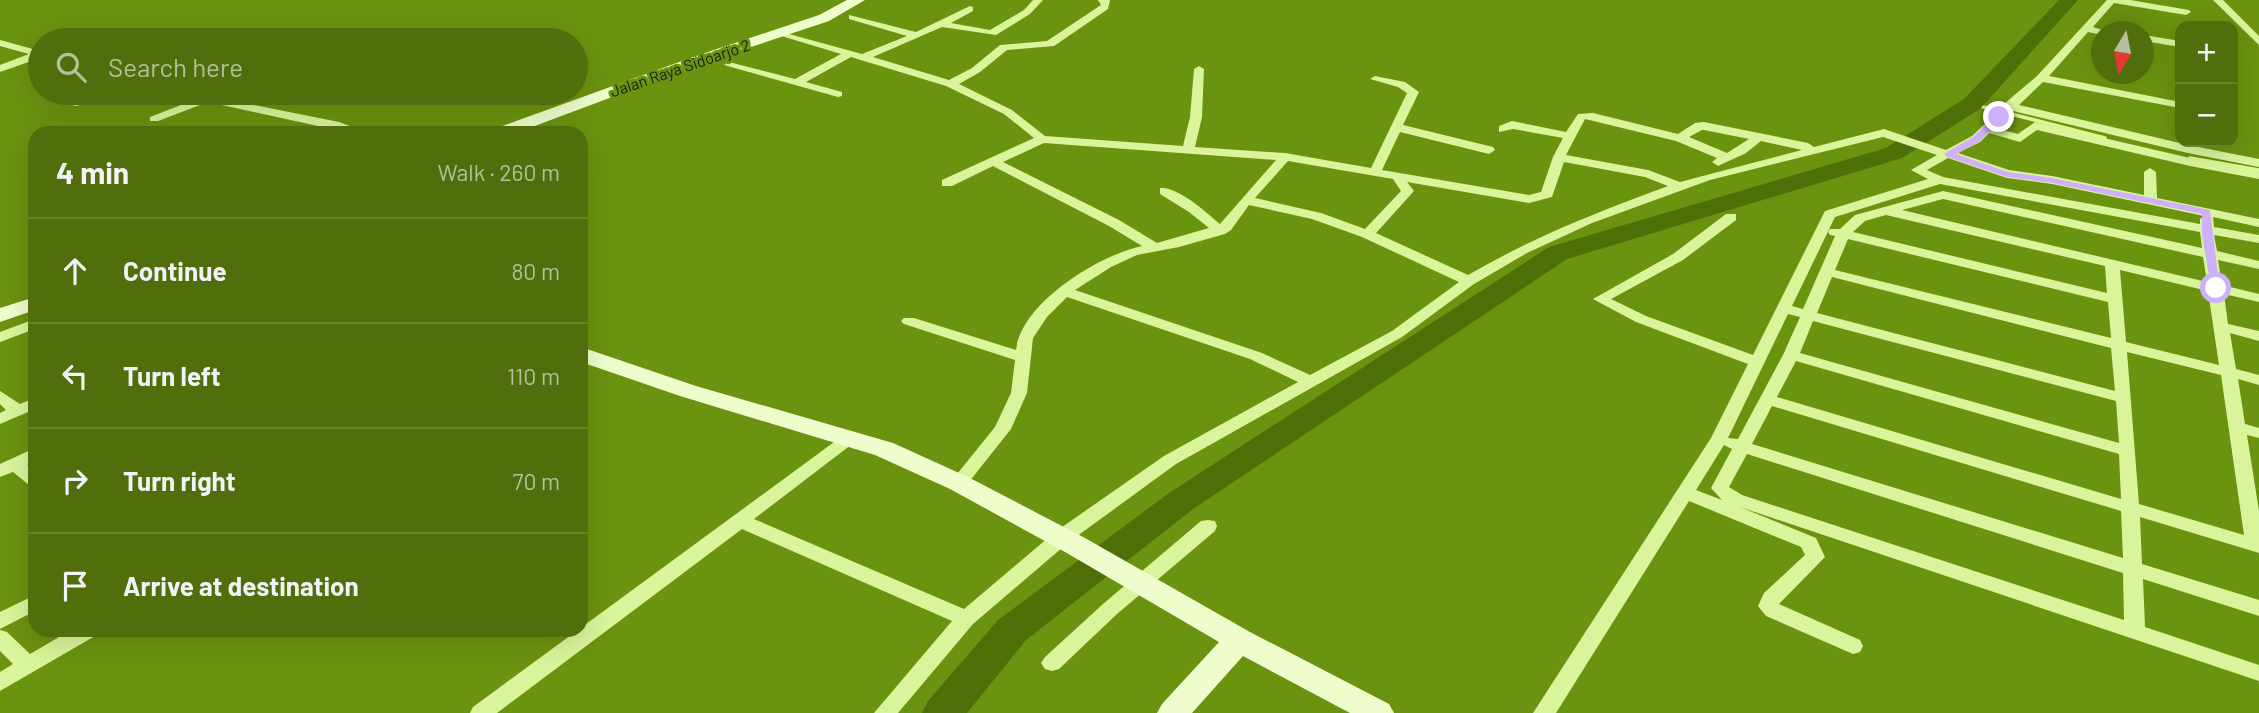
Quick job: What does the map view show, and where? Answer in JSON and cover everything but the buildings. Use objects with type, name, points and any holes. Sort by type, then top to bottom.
[{"type":"street","name":"Jalan Raya Sidoarjo 2","points":[[588,101],[698,60],[787,35],[858,0]]},
{"type":"street","points":[[940,24],[992,33],[1027,12],[1038,0]]},
{"type":"street","points":[[950,83],[976,70],[1004,47],[1050,44],[1105,7],[1107,2],[1103,0]]},
{"type":"street","points":[[2186,12],[2112,0],[2041,78],[1976,139],[1917,170],[1942,188],[2259,265]]},
{"type":"street","points":[[2218,0],[2259,42]]},
{"type":"street","points":[[796,83],[854,57],[917,36],[970,9]]},
{"type":"street","points":[[853,17],[917,36]]},
{"type":"street","points":[[2084,29],[2091,30]]},
{"type":"street","points":[[787,35],[854,57],[906,68],[950,83],[1008,113],[1042,139]]},
{"type":"street","points":[[2154,40],[2175,43]]},
{"type":"street","points":[[0,43],[28,51]]},
{"type":"street","points":[[0,69],[28,58]]},
{"type":"street","points":[[729,65],[838,93]]},
{"type":"street","points":[[1188,149],[1196,117],[1199,69]]},
{"type":"street","points":[[2041,78],[2175,104]]},
{"type":"street","points":[[1375,172],[1413,92],[1401,84],[1376,79]]},
{"type":"street","points":[[154,119],[195,105]]},
{"type":"street","points":[[229,105],[334,126]]},
{"type":"street","name":"Jalan Raya Sidoarjo 2","points":[[519,126],[576,105]]},
{"type":"street","points":[[2005,110],[2259,163]]},
{"type":"street","points":[[947,184],[1042,139],[1285,157],[1528,199],[1548,194],[1559,156],[1569,136],[1579,118],[1589,116],[1680,138],[1726,157]]},
{"type":"street","points":[[1503,129],[1512,125],[1569,136]]},
{"type":"street","points":[[1680,138],[1701,125],[1814,148]]},
{"type":"street","points":[[1987,129],[2020,138],[2035,126],[2259,175]]},
{"type":"street","points":[[1395,127],[1489,150]]},
{"type":"street","points":[[885,713],[966,620],[1170,460],[1397,334],[1469,281],[1521,250],[1587,220],[1706,177],[1814,148],[1881,133],[1890,134],[2007,174],[2052,180],[2151,201],[2259,239]]},
{"type":"street","points":[[1706,177],[1708,168],[1758,138]]},
{"type":"street","points":[[1559,156],[1648,174],[1679,187]]},
{"type":"street","points":[[959,483],[1003,429],[1019,393],[1025,338],[1041,314],[1064,291],[1106,264],[1133,252],[1179,243],[1223,229],[1285,157]]},
{"type":"street","points":[[994,162],[1114,223],[1153,247]]},
{"type":"street","points":[[2150,172],[2151,201]]},
{"type":"street","points":[[1367,234],[1408,191],[1399,181],[1400,177]]},
{"type":"street","points":[[1544,713],[1720,438],[1830,214],[1921,186],[2208,220],[2259,223]]},
{"type":"street","points":[[1942,188],[1856,220],[1843,234],[1791,355],[1720,488],[1725,494],[1736,499],[2259,673]]},
{"type":"street","points":[[1165,191],[1223,229]]},
{"type":"street","points":[[1246,200],[1316,216],[1367,234],[1469,281]]},
{"type":"street","points":[[1884,210],[2259,298]]},
{"type":"street","points":[[1731,217],[1678,257],[1600,299],[1641,319],[1757,362]]},
{"type":"street","points":[[1768,400],[2257,545],[2252,487],[2235,427],[2207,234],[2208,220]]},
{"type":"street","points":[[1824,229],[2115,299]]},
{"type":"street","points":[[2112,263],[2128,451],[2135,632]]},
{"type":"street","points":[[1827,272],[2259,380]]},
{"type":"street","points":[[1064,291],[1256,356],[1309,381]]},
{"type":"street","points":[[0,315],[28,305]]},
{"type":"street","points":[[1785,309],[2122,398]]},
{"type":"street","points":[[909,321],[1021,357]]},
{"type":"street","points":[[2222,327],[2259,336]]},
{"type":"street","points":[[0,337],[28,329]]},
{"type":"street","points":[[1791,355],[2128,451]]},
{"type":"street","points":[[588,356],[688,391],[884,449],[959,483],[1068,541],[1239,640],[1378,713]]},
{"type":"street","points":[[0,396],[18,411]]},
{"type":"street","points":[[0,419],[28,406]]},
{"type":"street","points":[[2235,427],[2259,433]]},
{"type":"street","points":[[588,633],[851,438]]},
{"type":"street","points":[[1720,438],[2259,608]]},
{"type":"street","points":[[7,468],[28,458]]},
{"type":"street","points":[[7,468],[28,478]]},
{"type":"street","points":[[1684,492],[1791,533],[1809,543],[1815,557],[1771,597],[1768,606],[1773,611],[1853,646]]},
{"type":"street","points":[[739,520],[966,620]]},
{"type":"street","points":[[1052,663],[1138,582],[1208,527]]},
{"type":"street","points":[[0,621],[28,606]]},
{"type":"street","points":[[0,682],[76,637]]},
{"type":"street","points":[[481,713],[583,637]]},
{"type":"street","points":[[0,638],[28,666]]},
{"type":"street","points":[[1173,713],[1239,640]]},
{"type":"waterway","points":[[943,713],[1012,630],[1181,501],[1558,253],[1894,153],[1972,104],[2069,0]]},
{"type":"waterway","points":[[1972,104],[2105,138]]},
{"type":"waterway","points":[[2190,158],[2259,170]]},
{"type":"route","points":[[1999,117],[1976,139],[1948,155],[2015,176],[2052,180],[2207,212],[2207,234],[2216,288]]}]
